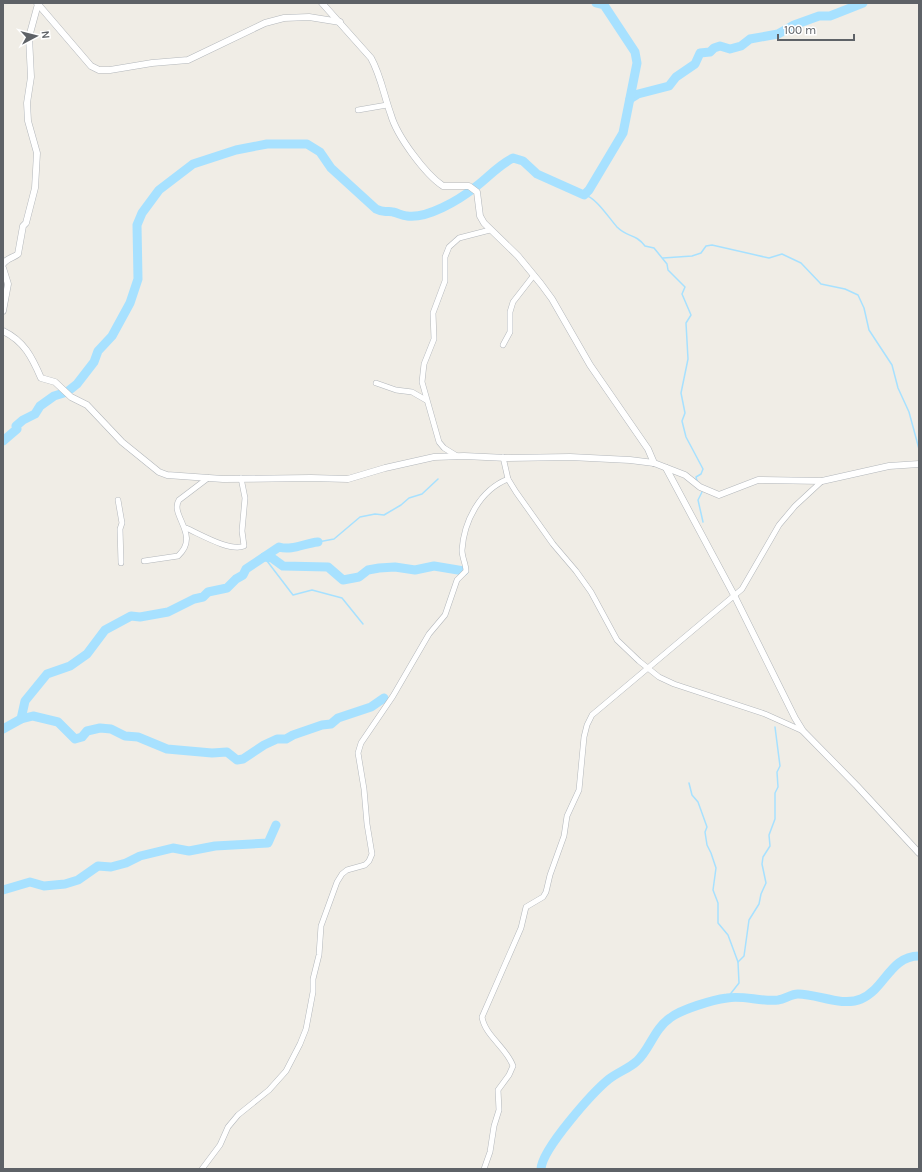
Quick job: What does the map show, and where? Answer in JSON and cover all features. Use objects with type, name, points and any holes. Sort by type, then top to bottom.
[{"type":"street","points":[[38,3],[90,66],[103,71],[152,63],[188,60],[264,23],[284,18],[309,17],[340,22]]},
{"type":"street","points":[[5,260],[14,258],[20,250],[23,226],[36,188],[37,153],[28,121],[27,103],[31,77],[29,37],[38,3]]},
{"type":"street","points":[[322,3],[371,58],[376,68],[396,129],[417,160],[438,182],[448,188],[469,186],[477,192],[480,216],[490,230],[534,275],[552,299],[600,381],[648,449],[654,463]]},
{"type":"street","points":[[358,110],[387,105]]},
{"type":"street","points":[[457,456],[444,448],[439,442],[422,382],[424,364],[434,339],[433,313],[445,281],[445,257],[449,247],[459,238],[490,230]]},
{"type":"street","points":[[3,268],[8,284],[3,311]]},
{"type":"street","points":[[503,345],[510,332],[510,312],[513,302],[534,275]]},
{"type":"street","points":[[3,331],[16,337],[26,350],[42,378],[55,382],[70,397],[87,405],[122,442],[159,472],[167,476],[208,478],[352,479],[385,468],[428,458],[457,456],[570,457],[630,460],[654,463],[685,475],[700,488],[719,495],[765,479],[822,481],[889,466],[919,464]]},
{"type":"street","points":[[376,383],[396,390],[412,392],[426,400]]},
{"type":"street","points":[[503,457],[508,479],[553,544],[580,576],[617,640],[648,669],[674,684],[764,714],[803,731]]},
{"type":"street","points":[[666,468],[734,595],[795,718],[803,731],[857,786],[919,853]]},
{"type":"street","points":[[144,561],[178,556],[185,546],[186,528],[176,509],[176,504],[179,500],[208,478]]},
{"type":"street","points":[[186,528],[219,543],[241,548],[244,546],[242,531],[245,498],[241,478]]},
{"type":"street","points":[[202,1169],[209,1162],[220,1145],[228,1127],[238,1115],[268,1090],[286,1071],[300,1044],[306,1028],[313,992],[313,979],[319,955],[320,933],[337,882],[342,874],[347,870],[365,865],[369,862],[372,854],[366,824],[364,788],[358,753],[361,743],[393,696],[429,634],[445,614],[457,580],[466,571],[462,549],[468,519],[491,488],[508,479]]},
{"type":"street","points":[[484,1169],[490,1152],[492,1133],[499,1110],[498,1090],[509,1075],[513,1066],[507,1054],[483,1022],[482,1017],[485,1006],[521,928],[526,907],[543,897],[546,892],[550,875],[564,836],[567,816],[579,790],[581,762],[587,725],[592,714],[648,669],[745,586],[786,517],[811,489],[822,481]]},
{"type":"street","points":[[118,500],[122,523],[120,529],[121,563]]},
{"type":"waterway","points":[[3,441],[17,429],[16,426],[23,420],[35,414],[40,406],[54,396],[67,392],[77,384],[94,362],[98,351],[112,336],[130,303],[138,279],[137,225],[142,213],[159,190],[193,164],[236,150],[267,144],[307,144],[320,152],[331,168],[376,209],[405,216],[424,215],[442,208],[468,193],[502,165],[513,158],[523,161],[537,174],[584,195],[589,190],[623,133],[637,63],[635,52],[604,5],[596,3]]},
{"type":"waterway","points":[[630,99],[638,94],[669,86],[676,77],[695,64],[700,53],[710,52],[714,48],[720,46],[730,49],[741,46],[750,39],[778,34],[794,25],[819,16],[830,16],[863,3]]},
{"type":"waterway","points":[[584,195],[593,199],[617,227],[625,233],[638,239],[645,246],[654,248],[667,264],[668,270],[685,287],[682,294],[691,315],[686,323],[688,359],[681,393],[685,413],[682,421],[686,437],[703,469],[701,474],[696,477],[697,481]]},
{"type":"waterway","points":[[663,258],[692,256],[701,253],[706,246],[712,245],[769,258],[782,254],[801,263],[821,284],[845,289],[858,295],[864,308],[869,330],[892,365],[898,388],[909,412],[919,449]]},
{"type":"waterway","points":[[318,542],[334,539],[360,517],[375,514],[384,515],[401,505],[409,498],[422,494],[438,479]]},
{"type":"waterway","points":[[703,490],[698,500],[703,522]]},
{"type":"waterway","points":[[264,557],[279,547],[289,548],[318,542]]},
{"type":"waterway","points":[[264,557],[293,595],[312,590],[342,598],[363,624]]},
{"type":"waterway","points":[[3,729],[21,719],[25,701],[47,674],[70,666],[87,654],[105,630],[131,616],[140,617],[168,612],[194,599],[203,597],[208,592],[227,588],[236,579],[243,575],[246,569],[264,557],[272,558],[283,566],[328,567],[343,580],[359,577],[368,570],[379,568],[395,567],[415,570],[434,566],[464,571]]},
{"type":"waterway","points":[[21,719],[33,716],[58,722],[75,739],[82,737],[87,731],[100,728],[111,729],[125,736],[138,737],[167,749],[212,753],[227,752],[237,760],[243,759],[264,745],[277,739],[286,739],[322,725],[331,724],[338,718],[371,707],[384,698]]},
{"type":"waterway","points":[[728,997],[739,983],[738,962],[744,956],[749,920],[759,904],[761,894],[766,883],[762,864],[763,857],[770,846],[769,835],[775,819],[775,793],[778,787],[777,772],[780,766],[775,727]]},
{"type":"waterway","points":[[689,783],[692,795],[698,802],[707,827],[705,832],[707,845],[716,868],[713,890],[718,903],[718,923],[728,935],[738,962]]},
{"type":"waterway","points":[[3,890],[30,882],[44,886],[65,884],[78,880],[98,866],[111,867],[126,863],[140,856],[173,848],[189,851],[215,846],[268,843],[276,825]]},
{"type":"waterway","points":[[541,1169],[550,1148],[569,1121],[609,1079],[637,1061],[660,1028],[675,1015],[689,1008],[733,997],[772,1000],[798,994],[838,1001],[854,1001],[869,994],[901,961],[909,957],[919,956]]}]
